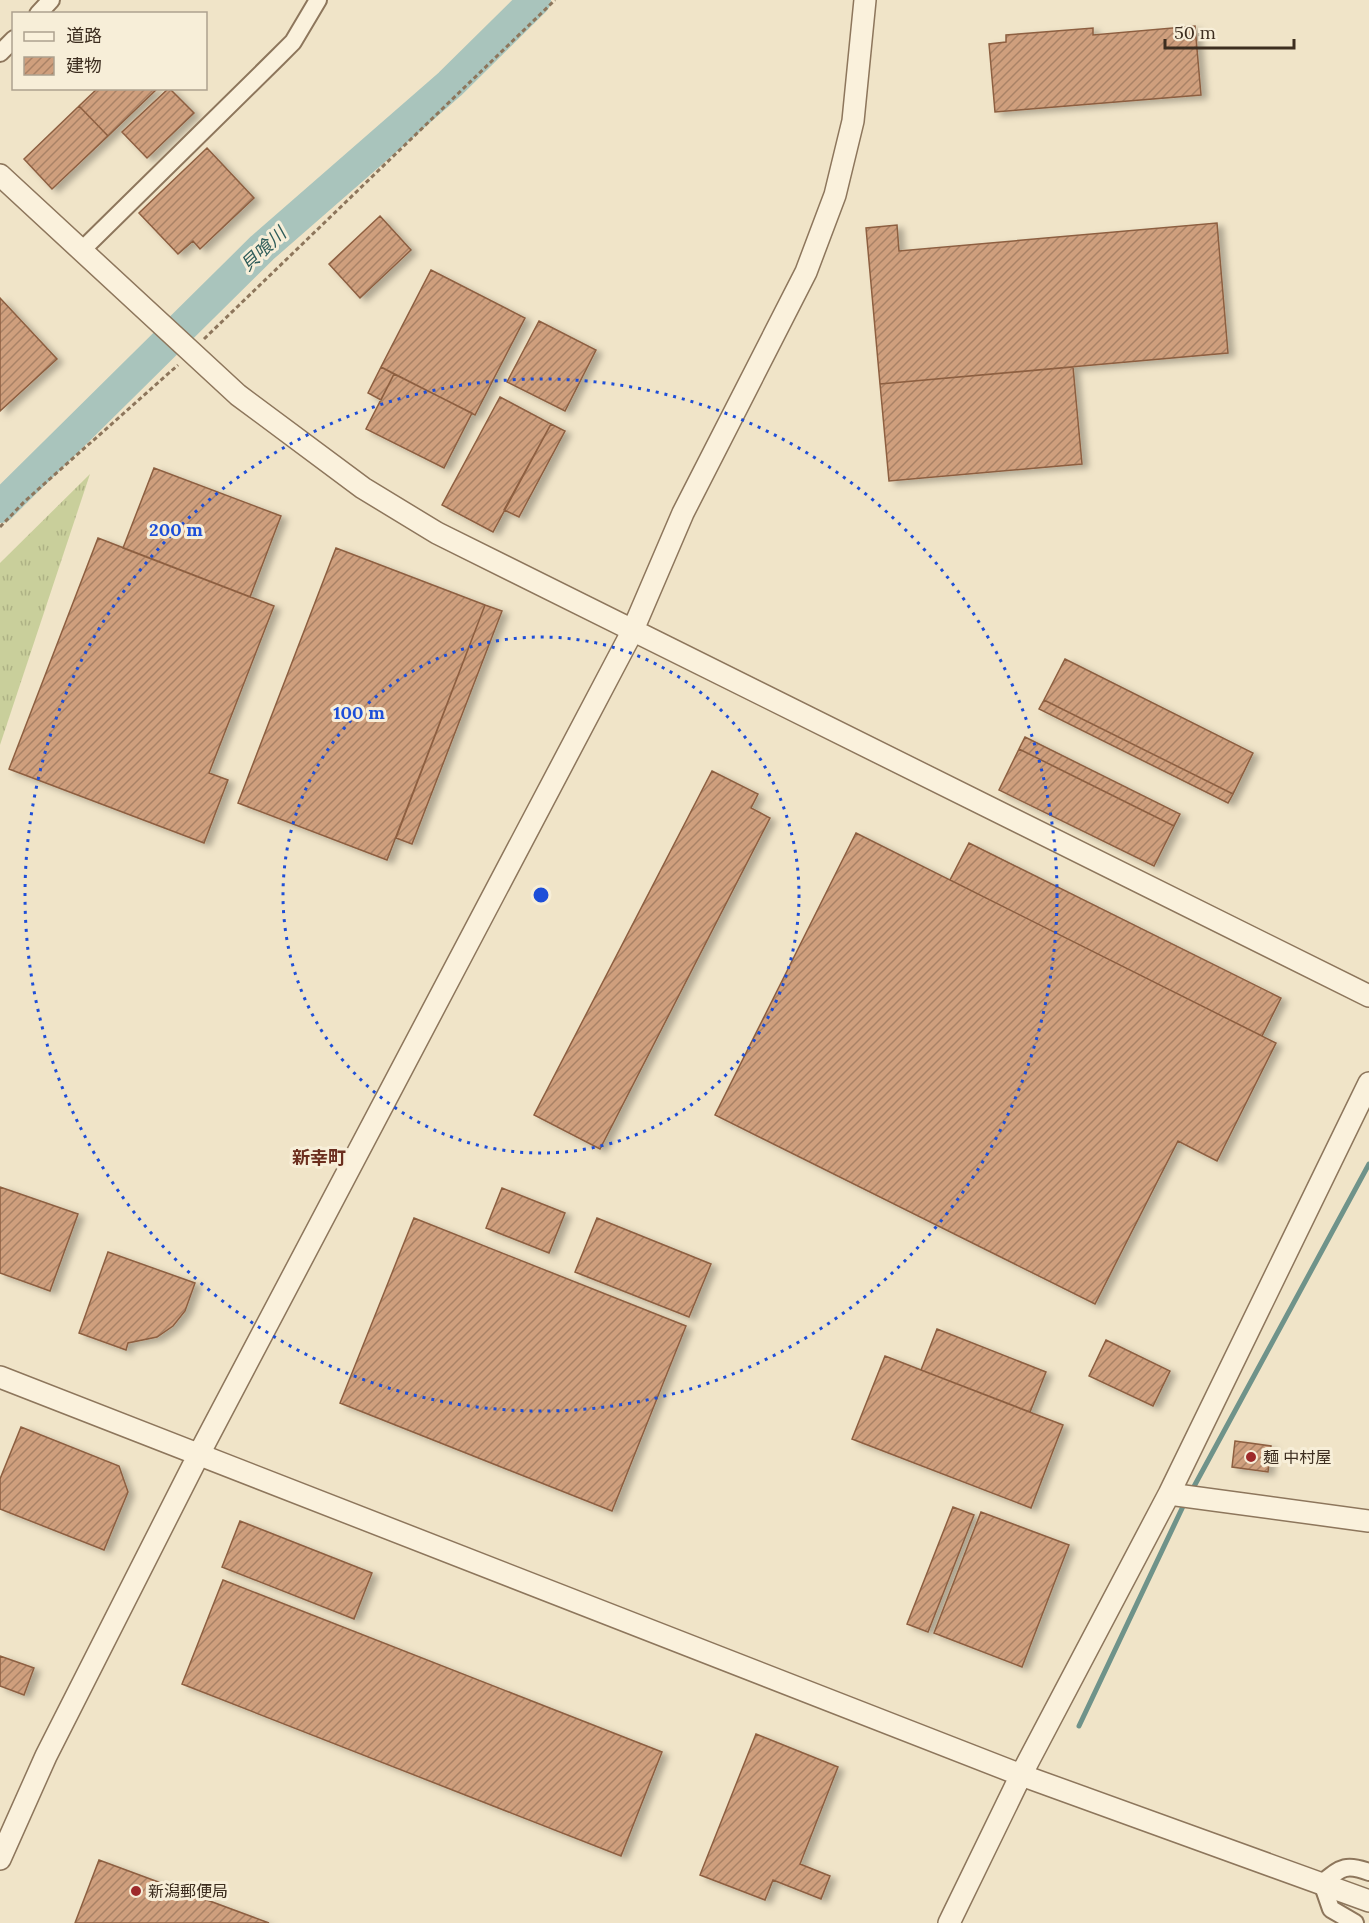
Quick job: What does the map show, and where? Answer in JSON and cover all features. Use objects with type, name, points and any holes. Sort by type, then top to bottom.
[{"type":"street","points":[[40,12],[51,0]]},
{"type":"street","points":[[81,251],[278,58],[293,42],[318,0]]},
{"type":"street","points":[[0,1859],[46,1756],[199,1454],[632,632],[683,513],[806,272],[834,195],[854,121],[866,0]]},
{"type":"street","points":[[0,53],[12,41]]},
{"type":"street","points":[[0,175],[188,351],[277,426],[363,488],[437,533],[632,632],[1369,996]]},
{"type":"street","points":[[949,1923],[1021,1775],[1169,1494],[1369,1083]]},
{"type":"street","points":[[0,1377],[1021,1775],[1369,1901]]},
{"type":"street","points":[[1169,1494],[1369,1521]]},
{"type":"street","points":[[1322,1883],[1339,1869],[1352,1866],[1369,1872]]},
{"type":"street","points":[[1322,1883],[1331,1909],[1355,1923]]},
{"type":"path","points":[[0,527],[25,501],[188,351],[555,0]]},
{"type":"green space","points":[[90,474],[0,745],[0,563]]},
{"type":"building","points":[[1195,26],[1201,95],[995,112],[989,44],[1006,42],[1006,35],[1093,28],[1093,35]]},
{"type":"building","points":[[96,90],[156,90],[108,136],[79,106]]},
{"type":"building","points":[[167,90],[171,90],[194,113],[147,158],[122,132]]},
{"type":"building","points":[[79,106],[108,136],[52,189],[24,159]]},
{"type":"building","points":[[207,148],[254,198],[200,249],[193,241],[178,254],[139,213]]},
{"type":"building","points":[[380,216],[411,250],[360,298],[329,264]]},
{"type":"building","points":[[1217,223],[1228,353],[880,384],[866,228],[897,225],[899,251]]},
{"type":"building","points":[[431,270],[525,318],[475,415],[381,367]]},
{"type":"building","points":[[0,298],[57,359],[0,411]]},
{"type":"building","points":[[539,321],[596,350],[565,411],[507,382]]},
{"type":"building","points":[[381,367],[394,374],[381,400],[368,393]]},
{"type":"building","points":[[1073,367],[1082,464],[889,481],[880,384]]},
{"type":"building","points":[[394,374],[472,413],[444,468],[366,429]]},
{"type":"building","points":[[500,397],[551,424],[493,532],[442,505]]},
{"type":"building","points":[[551,424],[565,431],[519,517],[504,510]]},
{"type":"building","points":[[154,468],[281,516],[250,597],[123,548]]},
{"type":"building","points":[[98,538],[274,606],[209,773],[228,780],[204,843],[9,769]]},
{"type":"building","points":[[336,548],[485,605],[387,860],[238,803]]},
{"type":"building","points":[[485,605],[502,611],[412,844],[396,838]]},
{"type":"building","points":[[1065,659],[1253,753],[1233,794],[1044,700]]},
{"type":"building","points":[[1044,700],[1233,794],[1228,803],[1039,709]]},
{"type":"building","points":[[1025,737],[1180,814],[1174,826],[1019,749]]},
{"type":"building","points":[[1019,749],[1174,826],[1154,866],[999,790]]},
{"type":"building","points":[[712,771],[758,794],[751,808],[770,818],[600,1149],[534,1115]]},
{"type":"building","points":[[856,833],[1276,1043],[1217,1161],[1178,1141],[1095,1304],[715,1115]]},
{"type":"building","points":[[969,843],[1281,998],[1262,1036],[950,880]]},
{"type":"building","points":[[0,1187],[78,1214],[50,1291],[0,1273]]},
{"type":"building","points":[[502,1188],[565,1213],[549,1253],[486,1228]]},
{"type":"building","points":[[414,1218],[686,1326],[612,1511],[340,1403]]},
{"type":"building","points":[[597,1218],[711,1264],[689,1317],[575,1272]]},
{"type":"building","points":[[108,1252],[195,1283],[185,1311],[173,1326],[157,1337],[128,1343],[126,1350],[79,1333]]},
{"type":"building","points":[[937,1329],[1046,1372],[1030,1412],[921,1370]]},
{"type":"building","points":[[1106,1340],[1170,1371],[1153,1406],[1089,1376]]},
{"type":"building","points":[[885,1356],[1063,1425],[1031,1508],[852,1439]]},
{"type":"building","points":[[21,1427],[119,1466],[128,1492],[104,1550],[0,1509],[0,1479]]},
{"type":"building","name":"麺 中村屋","points":[[1235,1441],[1271,1446],[1268,1472],[1232,1467]]},
{"type":"building","points":[[953,1507],[974,1515],[928,1632],[907,1624]]},
{"type":"building","points":[[981,1512],[1069,1545],[1022,1667],[934,1633]]},
{"type":"building","points":[[240,1521],[372,1573],[354,1619],[222,1567]]},
{"type":"building","points":[[223,1580],[662,1752],[621,1856],[182,1684]]},
{"type":"building","points":[[0,1656],[34,1668],[24,1695],[0,1686]]},
{"type":"building","points":[[756,1734],[838,1767],[800,1864],[830,1876],[821,1899],[773,1880],[765,1900],[700,1875]]},
{"type":"building","name":"新潟郵便局","points":[[99,1860],[269,1923],[75,1923]]},
{"type":"waterway","name":"貝喰川","points":[[0,507],[262,248],[450,84],[535,0]]},
{"type":"waterway","points":[[1191,1492],[1369,1164]]},
{"type":"waterway","points":[[1079,1726],[1186,1500]]},
{"type":"place","name":"麺 中村屋","points":[[1251,1457]]},
{"type":"place","name":"新潟郵便局","points":[[136,1891]]},
{"type":"district","name":"新幸町","points":[[319,1157]]}]
